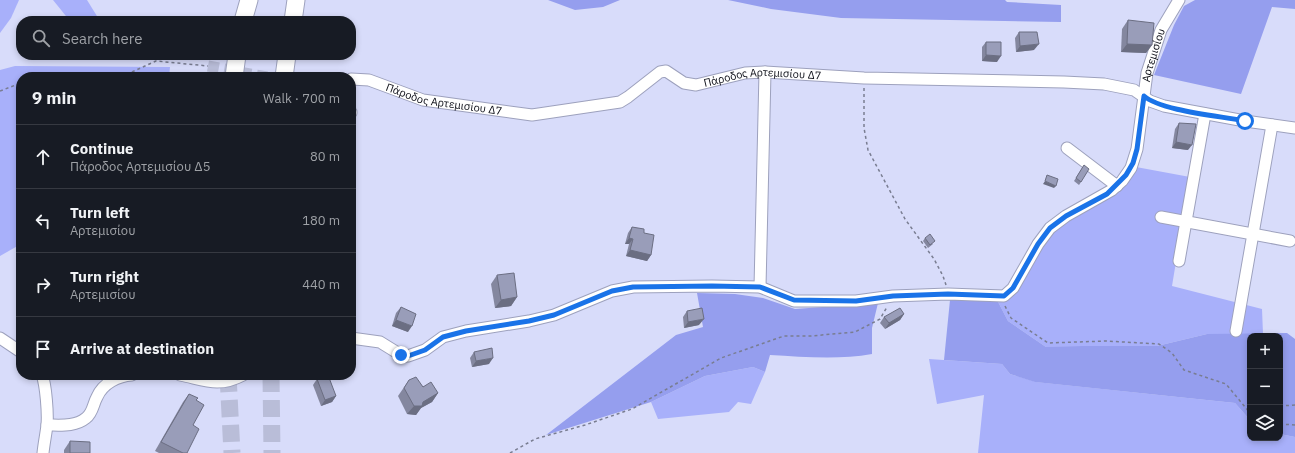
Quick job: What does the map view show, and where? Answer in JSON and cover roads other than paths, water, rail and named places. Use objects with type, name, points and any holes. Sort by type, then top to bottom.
[{"type":"highway","points":[[244,16],[249,0]]},
{"type":"highway","points":[[294,16],[296,0]]},
{"type":"highway","points":[[235,72],[236,60]]},
{"type":"highway","points":[[285,72],[286,60]]},
{"type":"street","name":"Αρτεμισίου","points":[[760,287],[794,300],[856,301],[893,296],[948,294],[1000,296],[1007,294],[1013,288],[1038,244],[1052,226],[1066,216],[1107,194],[1117,186],[1126,175],[1133,163],[1137,149],[1147,73],[1161,30],[1179,0]]},
{"type":"street","name":"Πάροδος Αρτεμισίου Δ7","points":[[356,79],[368,80],[424,100],[532,115],[620,102],[660,72],[666,72],[684,83],[696,85],[745,73],[765,72],[864,78],[1085,83],[1104,84],[1130,89],[1144,96],[1150,101],[1164,106],[1295,128]]},
{"type":"street","points":[[356,339],[380,342],[401,355],[408,356],[425,350],[443,337],[466,331],[529,321],[554,315],[612,291],[633,287],[760,287],[765,72]]},
{"type":"street","points":[[1179,261],[1205,114]]},
{"type":"street","points":[[1236,331],[1272,125]]},
{"type":"street","points":[[1067,148],[1117,186]]},
{"type":"street","points":[[1161,217],[1290,241]]},
{"type":"street","points":[[0,338],[16,349]]},
{"type":"street","points":[[43,380],[47,425],[43,453]]},
{"type":"street","points":[[47,425],[67,425],[76,423],[86,418],[103,388],[113,380]]},
{"type":"street","points":[[202,380],[223,383],[230,380]]},
{"type":"tunnel","points":[[208,66],[240,72]]},
{"type":"tunnel","points":[[228,380],[232,453]]},
{"type":"tunnel","points":[[271,380],[272,453]]}]
